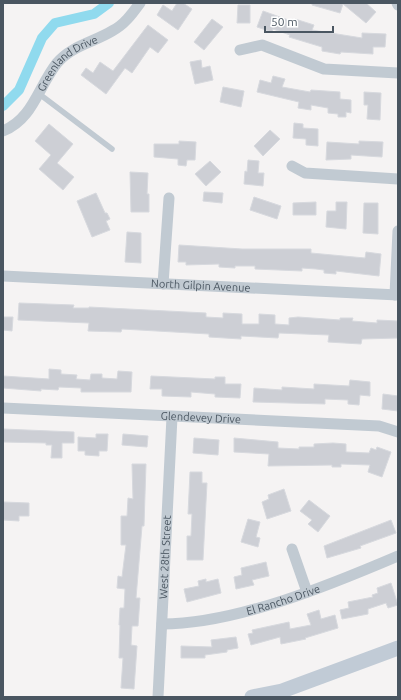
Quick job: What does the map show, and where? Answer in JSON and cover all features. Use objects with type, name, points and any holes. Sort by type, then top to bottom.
[{"type":"main road","points":[[252,697],[283,694],[398,648]]},
{"type":"street","name":"Greenland Drive","points":[[3,131],[14,126],[25,117],[57,63],[64,56],[80,46],[117,28],[131,16],[140,3]]},
{"type":"street","points":[[240,50],[262,45],[324,69],[398,74]]},
{"type":"street","points":[[292,166],[305,173],[398,179]]},
{"type":"street","points":[[164,284],[169,198]]},
{"type":"street","points":[[396,295],[398,231]]},
{"type":"street","name":"North Gilpin Avenue","points":[[3,276],[396,295]]},
{"type":"street","name":"Glendevey Drive","points":[[3,408],[172,418],[379,426],[398,432]]},
{"type":"street","name":"West 28th Street","points":[[158,697],[172,418]]},
{"type":"street","points":[[292,549],[307,592]]},
{"type":"street","name":"El Rancho Drive","points":[[162,624],[201,621],[258,608],[307,592],[398,556]]},
{"type":"lane","points":[[38,93],[112,149]]},
{"type":"building","points":[[177,3],[183,3],[192,9],[178,30],[157,15],[163,5],[172,11]]},
{"type":"building","points":[[312,3],[366,3],[376,12],[366,23],[343,4],[340,13],[312,5]]},
{"type":"building","points":[[238,5],[250,5],[250,23],[237,23]]},
{"type":"building","points":[[263,11],[294,22],[295,19],[314,25],[312,30],[362,38],[362,33],[386,34],[385,47],[373,47],[373,54],[341,52],[340,54],[322,51],[322,47],[289,37],[290,35],[273,29],[272,32],[257,27]]},
{"type":"building","points":[[212,19],[223,27],[204,50],[194,42]]},
{"type":"building","points":[[148,25],[168,40],[158,53],[150,47],[132,73],[125,68],[106,94],[81,75],[86,68],[93,73],[100,62],[113,71]]},
{"type":"building","points":[[201,60],[202,68],[210,66],[213,80],[195,84],[190,62]]},
{"type":"building","points":[[273,76],[285,79],[282,87],[310,92],[311,90],[340,92],[340,99],[351,100],[351,113],[346,112],[346,117],[338,117],[338,114],[328,113],[328,108],[311,105],[311,110],[298,108],[299,102],[257,92],[260,80],[271,83]]},
{"type":"building","points":[[223,87],[244,91],[241,107],[220,102]]},
{"type":"building","points":[[364,92],[381,93],[380,120],[367,119],[368,105],[364,105]]},
{"type":"building","points":[[294,123],[303,124],[303,128],[318,129],[318,146],[306,145],[306,139],[293,138]]},
{"type":"building","points":[[49,124],[73,144],[57,163],[74,177],[63,190],[39,169],[51,155],[35,141]]},
{"type":"building","points":[[270,130],[280,139],[263,156],[254,146]]},
{"type":"building","points":[[179,141],[196,142],[195,160],[187,160],[186,166],[178,165],[178,159],[154,157],[154,144],[179,144]]},
{"type":"building","points":[[359,141],[383,142],[382,157],[351,155],[351,159],[326,160],[327,142],[359,144]]},
{"type":"building","points":[[248,160],[259,161],[258,173],[264,173],[263,186],[244,184]]},
{"type":"building","points":[[210,161],[221,172],[206,186],[195,174]]},
{"type":"building","points":[[130,172],[148,173],[147,194],[149,194],[149,212],[131,212]]},
{"type":"building","points":[[204,192],[223,193],[222,203],[203,201]]},
{"type":"building","points":[[96,193],[105,213],[107,213],[110,219],[106,221],[110,230],[92,237],[77,201]]},
{"type":"building","points":[[254,197],[281,206],[277,219],[250,210]]},
{"type":"building","points":[[316,202],[316,215],[293,215],[293,203]]},
{"type":"building","points":[[336,202],[347,202],[346,229],[326,227],[327,211],[336,211]]},
{"type":"building","points":[[364,203],[378,203],[378,234],[363,233]]},
{"type":"building","points":[[127,232],[141,233],[141,263],[125,262]]},
{"type":"building","points":[[179,245],[242,249],[311,249],[311,253],[365,258],[366,252],[381,254],[379,276],[336,271],[336,274],[324,273],[324,270],[302,268],[302,271],[255,269],[255,266],[235,266],[235,268],[219,267],[219,264],[186,265],[186,262],[178,262]]},
{"type":"building","points":[[19,303],[74,305],[73,308],[89,307],[206,313],[206,317],[223,318],[223,313],[242,314],[242,324],[259,324],[259,314],[275,315],[275,324],[289,325],[289,318],[298,317],[340,320],[340,318],[353,318],[352,321],[377,323],[377,320],[398,321],[398,338],[362,339],[361,344],[328,342],[329,335],[279,333],[278,338],[241,336],[241,339],[209,337],[209,334],[122,329],[121,332],[88,331],[89,323],[18,320]]},
{"type":"building","points":[[3,317],[13,317],[12,331],[3,330]]},
{"type":"building","points":[[49,369],[61,370],[61,374],[77,375],[76,379],[90,380],[91,374],[102,374],[102,378],[117,379],[118,371],[132,372],[131,392],[81,392],[81,388],[59,387],[58,390],[41,389],[41,391],[3,388],[3,376],[49,379]]},
{"type":"building","points":[[151,376],[215,379],[215,377],[225,377],[225,384],[241,384],[240,398],[215,397],[215,394],[191,392],[191,397],[162,396],[162,389],[150,389]]},
{"type":"building","points":[[350,380],[370,382],[370,396],[360,395],[359,405],[348,404],[348,400],[325,399],[325,404],[253,402],[254,388],[282,390],[282,387],[314,389],[314,384],[349,386]]},
{"type":"building","points":[[383,394],[398,396],[398,411],[382,409]]},
{"type":"building","points":[[3,429],[74,432],[74,443],[62,443],[62,458],[51,458],[52,445],[46,445],[46,443],[3,442]]},
{"type":"building","points":[[96,434],[108,434],[107,451],[99,451],[99,456],[85,455],[85,451],[78,451],[78,437],[96,438]]},
{"type":"building","points":[[123,434],[148,436],[147,447],[122,445]]},
{"type":"building","points":[[194,438],[219,440],[218,455],[193,453]]},
{"type":"building","points":[[234,438],[278,442],[278,448],[299,449],[299,447],[314,447],[314,444],[333,443],[346,444],[346,452],[369,453],[371,448],[376,450],[377,447],[391,452],[382,477],[368,472],[370,465],[341,464],[341,467],[332,467],[332,465],[268,466],[269,454],[234,452]]},
{"type":"building","points":[[132,464],[146,464],[144,526],[142,526],[136,598],[140,598],[138,626],[132,626],[131,645],[137,646],[134,689],[121,688],[123,658],[119,658],[119,625],[120,608],[124,608],[125,589],[117,588],[118,576],[122,577],[126,545],[121,545],[121,516],[127,516],[128,498],[133,499]]},
{"type":"building","points":[[190,472],[202,472],[202,483],[207,483],[203,560],[187,560],[187,536],[191,536],[192,514],[188,514]]},
{"type":"building","points":[[284,489],[291,511],[267,519],[262,502],[269,499],[268,495]]},
{"type":"building","points":[[309,500],[330,516],[318,532],[308,524],[312,520],[300,511]]},
{"type":"building","points":[[3,502],[29,503],[29,516],[19,516],[19,521],[3,520]]},
{"type":"building","points":[[248,519],[260,522],[256,537],[260,538],[258,547],[241,542]]},
{"type":"building","points":[[391,520],[396,533],[360,546],[361,548],[327,558],[324,546]]},
{"type":"building","points":[[266,562],[269,576],[252,580],[254,585],[236,589],[234,577],[242,575],[241,568]]},
{"type":"building","points":[[206,579],[206,582],[218,579],[221,593],[187,602],[184,589],[199,586],[198,581]]},
{"type":"building","points":[[391,583],[398,605],[388,608],[386,603],[368,609],[368,614],[342,619],[340,610],[349,608],[348,602],[373,597],[372,595],[378,593],[377,588]]},
{"type":"building","points":[[319,610],[321,619],[335,615],[338,628],[305,638],[306,639],[281,644],[280,637],[251,645],[248,634],[253,633],[252,630],[289,622],[290,629],[311,625],[307,614]]},
{"type":"building","points":[[236,637],[238,648],[227,650],[227,652],[205,655],[205,658],[181,658],[181,646],[212,647],[211,640]]},
{"type":"waterway","points":[[3,106],[19,90],[42,38],[55,23],[94,14],[109,3]]}]
